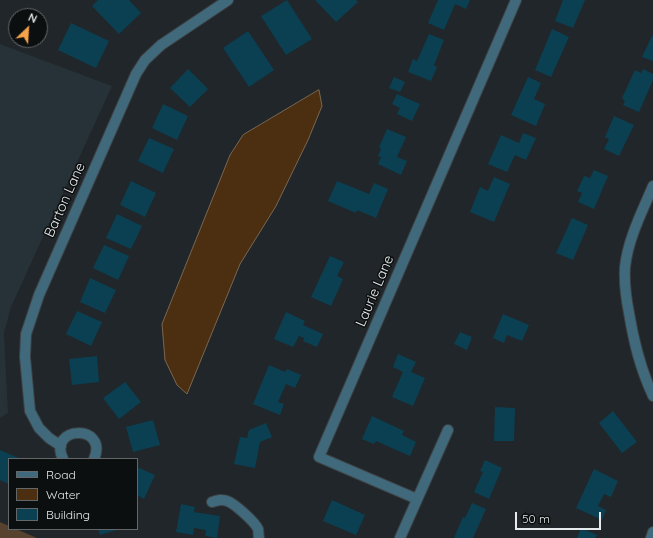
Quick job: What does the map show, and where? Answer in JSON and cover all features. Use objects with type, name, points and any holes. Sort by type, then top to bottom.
[{"type":"street","name":"Barton Lane","points":[[61,446],[49,438],[39,428],[30,412],[25,357],[26,334],[39,295],[136,74],[145,60],[161,45],[228,0]]},
{"type":"street","name":"Laurie Lane","points":[[417,499],[319,457],[516,0]]},
{"type":"street","points":[[653,186],[634,228],[625,268],[626,294],[634,345],[644,378],[653,396]]},
{"type":"street","points":[[400,538],[448,430]]},
{"type":"street","points":[[62,458],[61,446],[63,440],[73,433],[84,433],[94,441],[96,446],[94,458]]},
{"type":"street","points":[[212,502],[219,499],[229,501],[256,525],[259,538]]},
{"type":"street","points":[[650,538],[653,532]]},
{"type":"shaded area","points":[[0,44],[112,86],[11,307],[4,333],[8,413],[0,418]]},
{"type":"shaded area","points":[[0,522],[8,526],[8,530],[18,530],[37,538],[0,538]]},
{"type":"water","points":[[319,90],[322,106],[308,140],[276,206],[240,264],[187,394],[177,385],[165,360],[162,324],[230,155],[243,135]]},
{"type":"building","points":[[98,0],[129,0],[141,13],[119,34],[92,6]]},
{"type":"building","points":[[287,0],[312,39],[286,55],[261,16]]},
{"type":"building","points":[[315,0],[356,0],[358,2],[336,22]]},
{"type":"building","points":[[438,0],[470,0],[466,9],[455,4],[444,30],[428,23]]},
{"type":"building","points":[[563,0],[585,0],[573,28],[555,21]]},
{"type":"building","points":[[71,23],[109,41],[96,68],[58,50]]},
{"type":"building","points":[[552,29],[569,37],[551,77],[535,70]]},
{"type":"building","points":[[248,31],[274,70],[249,87],[223,48]]},
{"type":"building","points":[[429,34],[444,40],[434,65],[437,67],[431,81],[408,72],[413,59],[417,61]]},
{"type":"building","points":[[653,36],[653,61],[642,57]]},
{"type":"building","points":[[188,69],[208,89],[190,107],[170,88]]},
{"type":"building","points":[[643,69],[653,74],[653,80],[639,112],[623,105],[625,101],[622,98],[635,70],[641,73]]},
{"type":"building","points":[[394,77],[405,82],[400,92],[389,88]]},
{"type":"building","points":[[528,77],[541,83],[534,99],[545,104],[536,126],[511,115]]},
{"type":"building","points":[[397,94],[420,104],[412,121],[397,114],[400,108],[392,104]]},
{"type":"building","points":[[163,104],[188,116],[177,140],[152,128]]},
{"type":"building","points":[[614,116],[634,125],[619,156],[604,149],[609,139],[605,137]]},
{"type":"building","points":[[387,129],[406,137],[397,157],[407,161],[401,175],[378,164],[381,157],[378,156],[381,149],[379,147]]},
{"type":"building","points":[[523,133],[536,138],[526,160],[515,155],[507,172],[488,164],[501,135],[519,143]]},
{"type":"building","points":[[149,138],[174,149],[163,173],[138,161]]},
{"type":"building","points":[[594,170],[608,176],[594,209],[578,202],[582,193],[577,191],[584,176],[590,178]]},
{"type":"building","points":[[494,177],[510,184],[494,222],[470,212],[480,187],[488,191]]},
{"type":"building","points":[[131,181],[156,193],[145,217],[120,205]]},
{"type":"building","points":[[337,181],[369,194],[374,183],[388,189],[376,218],[357,210],[356,213],[328,201]]},
{"type":"building","points":[[117,214],[142,226],[131,249],[106,238]]},
{"type":"building","points":[[572,218],[588,225],[573,260],[556,253]]},
{"type":"building","points":[[104,245],[129,256],[118,280],[93,268]]},
{"type":"building","points":[[330,256],[344,262],[337,276],[343,279],[331,306],[311,297]]},
{"type":"building","points":[[90,278],[116,290],[105,313],[80,302]]},
{"type":"building","points":[[77,311],[102,322],[91,346],[66,334]]},
{"type":"building","points":[[286,312],[305,321],[303,325],[323,334],[317,347],[303,341],[304,338],[299,336],[293,347],[274,339]]},
{"type":"building","points":[[503,314],[529,325],[522,341],[507,335],[504,343],[493,338]]},
{"type":"building","points":[[460,332],[472,337],[467,350],[454,344]]},
{"type":"building","points":[[398,354],[416,362],[411,372],[425,378],[413,406],[392,397],[403,372],[393,367]]},
{"type":"building","points":[[97,356],[99,382],[72,385],[69,359]]},
{"type":"building","points":[[269,365],[285,372],[287,369],[301,375],[295,388],[286,384],[278,402],[284,404],[280,415],[253,404]]},
{"type":"building","points":[[125,382],[141,402],[119,419],[103,398]]},
{"type":"building","points":[[495,407],[515,408],[514,441],[494,441]]},
{"type":"building","points":[[613,411],[637,442],[622,453],[599,423]]},
{"type":"building","points":[[372,416],[404,431],[402,435],[416,442],[410,456],[376,441],[374,444],[362,439]]},
{"type":"building","points":[[153,420],[160,445],[133,452],[126,427]]},
{"type":"building","points":[[266,423],[272,437],[260,442],[255,468],[234,464],[240,437],[247,438],[249,430]]},
{"type":"building","points":[[0,450],[19,458],[8,458],[8,484],[0,480]]},
{"type":"building","points":[[485,460],[502,468],[489,499],[474,492],[483,472],[480,471]]},
{"type":"building","points":[[138,467],[155,475],[144,499],[138,496]]},
{"type":"building","points":[[594,469],[618,481],[611,497],[604,494],[598,506],[606,510],[602,520],[576,508]]},
{"type":"building","points":[[332,500],[365,515],[356,535],[323,521]]},
{"type":"building","points":[[472,503],[486,509],[473,538],[454,538],[463,517],[465,518]]},
{"type":"building","points":[[181,504],[195,507],[194,512],[220,516],[217,538],[205,536],[206,530],[194,528],[193,535],[176,532]]},
{"type":"building","points":[[581,528],[597,535],[595,538],[577,538]]},
{"type":"building","points":[[98,530],[117,530],[100,535]]}]
